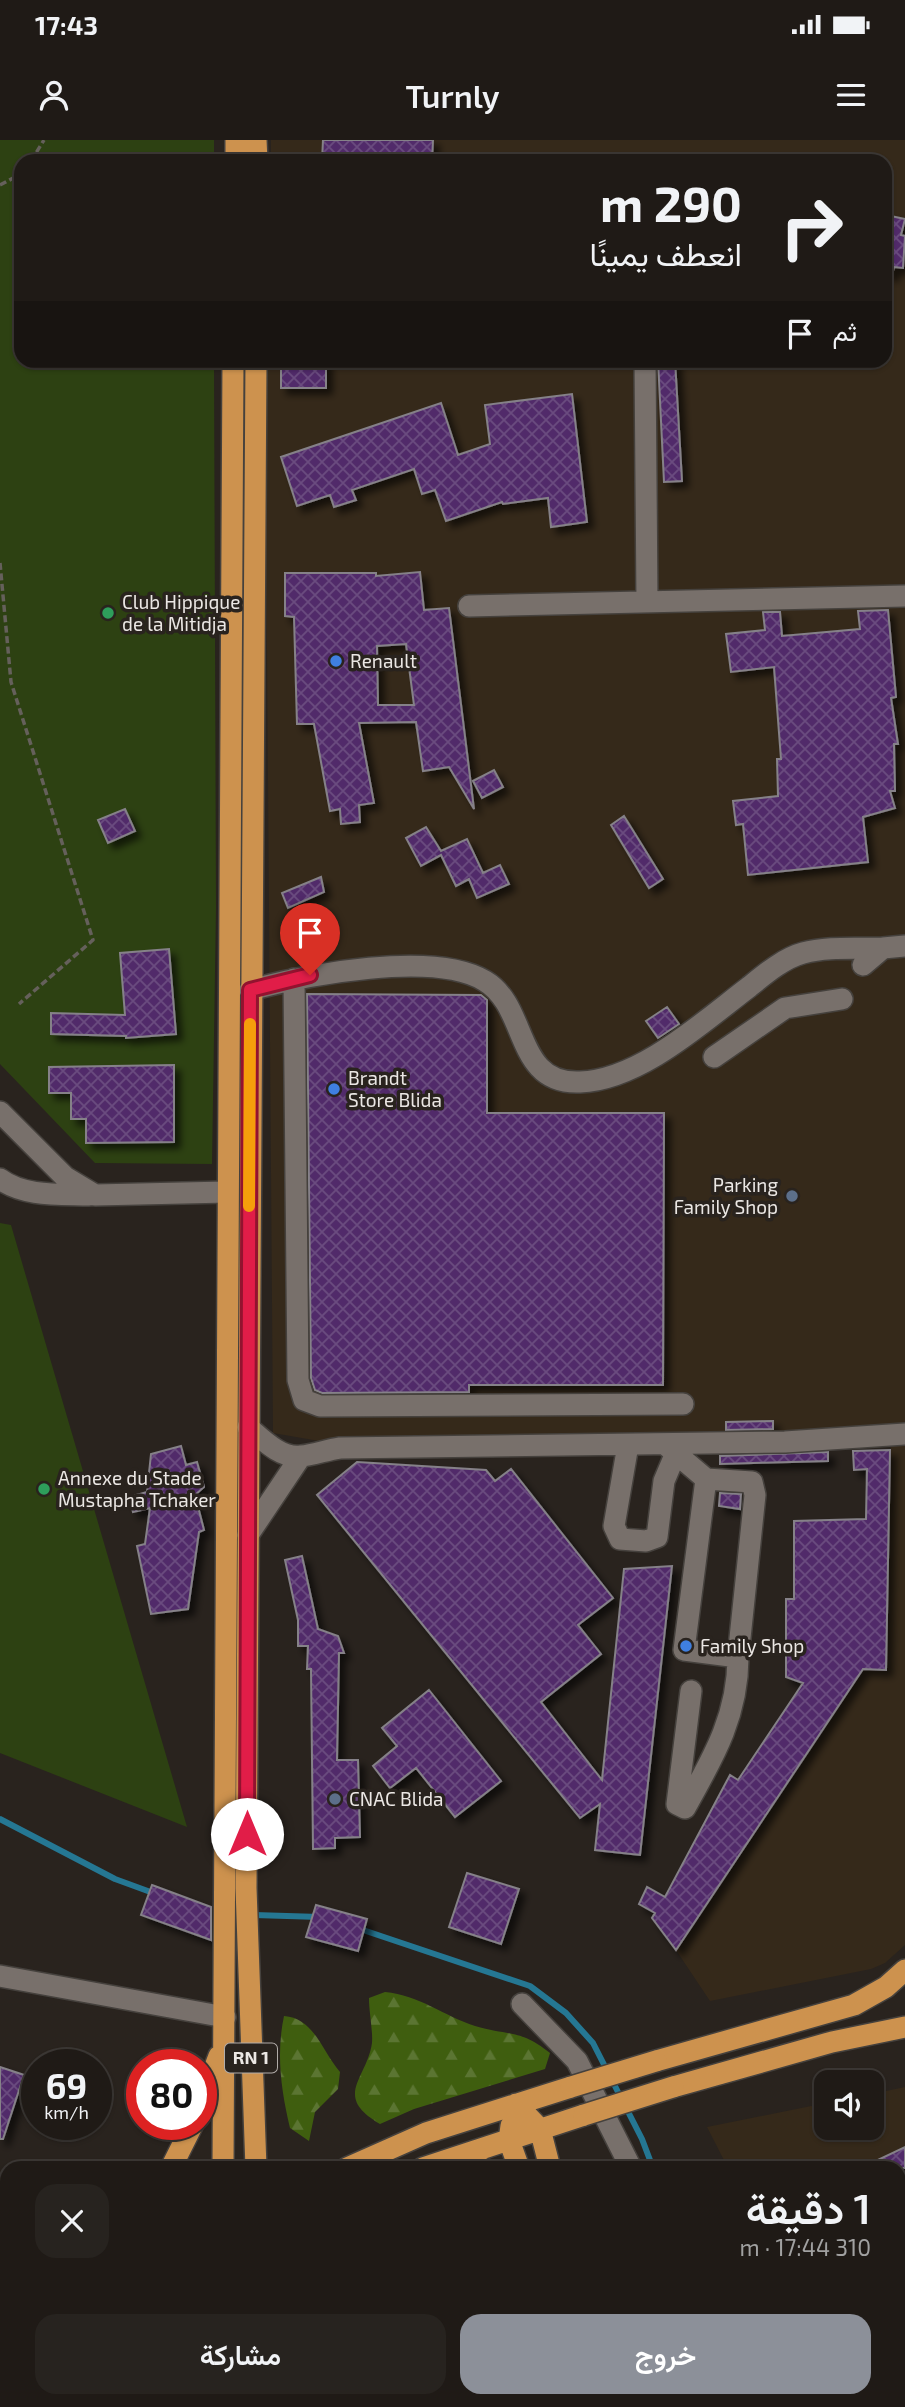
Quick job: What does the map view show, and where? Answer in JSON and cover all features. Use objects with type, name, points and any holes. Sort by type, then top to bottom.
[{"type":"highway","name":"RN 1","points":[[233,368],[224,1884],[236,1945],[255,2161]]},
{"type":"highway","name":"RN 1","points":[[223,2161],[225,2017],[246,1888],[256,368]]},
{"type":"highway","points":[[364,2161],[426,2133],[516,2104],[854,2005],[886,1987],[905,1970]]},
{"type":"highway","points":[[905,1978],[905,1995]]},
{"type":"highway","points":[[443,2161],[673,2087],[806,2048],[905,2027]]},
{"type":"highway","points":[[217,2062],[225,2041]]},
{"type":"highway","points":[[516,2104],[540,2129],[548,2161]]},
{"type":"highway","points":[[516,2104],[509,2140],[516,2161]]},
{"type":"highway","points":[[174,2161],[184,2140]]},
{"type":"street","points":[[645,368],[647,601]]},
{"type":"street","points":[[469,606],[905,596]]},
{"type":"street","points":[[250,990],[294,979],[366,968],[436,968],[470,974],[484,980],[502,998],[541,1071],[559,1081],[582,1083],[611,1075],[662,1051],[759,979],[802,953],[905,946]]},
{"type":"street","points":[[863,965],[883,948]]},
{"type":"street","points":[[294,979],[298,1380],[304,1400],[320,1406],[683,1404]]},
{"type":"street","points":[[714,1057],[785,1008],[842,999]]},
{"type":"street","points":[[0,1112],[71,1183],[95,1195]]},
{"type":"street","points":[[0,1179],[20,1189],[38,1193],[95,1195],[227,1192]]},
{"type":"street","points":[[248,1427],[270,1446],[291,1456],[340,1448],[628,1446],[671,1450],[905,1434]]},
{"type":"street","points":[[628,1446],[614,1525],[620,1539],[646,1541],[657,1537],[671,1450]]},
{"type":"street","points":[[671,1450],[706,1479],[752,1482],[755,1495],[738,1657],[738,1689],[731,1716],[685,1808],[677,1804],[691,1691]]},
{"type":"street","points":[[248,1535],[301,1456]]},
{"type":"street","points":[[706,1479],[684,1650],[738,1657]]},
{"type":"street","points":[[0,1976],[225,2017]]},
{"type":"street","points":[[522,2004],[577,2061],[627,2161]]},
{"type":"path","points":[[0,563],[11,682],[93,940],[19,1004]]},
{"type":"shaded area","points":[[271,140],[905,140],[905,1945],[885,1963],[871,1969],[710,2001],[676,1950],[863,1669],[886,1670],[891,1435],[319,1441],[273,1433],[265,368],[892,368],[892,154],[271,154]]},
{"type":"shaded area","points":[[905,2087],[905,2161],[724,2161],[707,2127],[814,2105],[814,2140],[884,2140],[884,2091]]},
{"type":"green space","name":"Club Hippique de la Mitidja","points":[[0,140],[214,140],[214,154],[14,154],[14,368],[214,368],[216,908],[212,1164],[95,1163],[0,1064]]},
{"type":"green space","name":"Annexe du Stade Mustapha Tchaker","points":[[0,1223],[11,1225],[187,1827],[0,1753]]},
{"type":"green space","points":[[385,1992],[420,2001],[475,2026],[530,2040],[550,2053],[545,2069],[414,2109],[380,2124],[366,2114],[358,2105],[355,2096],[356,2086],[372,2043],[369,1998]]},
{"type":"green space","points":[[284,2016],[294,2018],[310,2029],[340,2072],[338,2089],[315,2112],[309,2141],[290,2128],[287,2114],[280,2058]]},
{"type":"building","points":[[323,140],[433,140],[432,154],[322,154]]},
{"type":"building","points":[[892,216],[905,219],[901,235],[905,236],[903,268],[894,267],[892,275]]},
{"type":"building","points":[[281,368],[326,368],[326,388],[281,388]]},
{"type":"building","points":[[658,368],[675,368],[682,481],[664,482]]},
{"type":"building","points":[[572,394],[587,522],[551,527],[548,498],[502,502],[446,521],[435,490],[422,494],[414,469],[352,490],[356,500],[334,507],[330,495],[297,506],[281,457],[441,403],[458,455],[490,444],[485,405]]},
{"type":"building","points":[[420,572],[424,610],[449,608],[474,809],[449,767],[423,771],[416,722],[359,723],[374,803],[359,805],[360,822],[341,824],[340,809],[330,811],[314,724],[297,724],[294,617],[285,616],[285,573],[376,573],[376,576]],"holes":[[[406,644],[414,705],[378,705],[377,646]]]},
{"type":"building","points":[[888,610],[896,697],[891,698],[898,744],[894,744],[895,791],[890,791],[895,808],[863,817],[868,862],[748,875],[743,824],[736,825],[733,801],[778,796],[777,759],[781,759],[774,667],[731,672],[726,634],[765,630],[763,612],[780,612],[782,636],[860,629],[858,611]]},
{"type":"building","points":[[494,770],[503,787],[482,798],[473,781]]},
{"type":"building","points":[[125,809],[135,831],[108,843],[98,820]]},
{"type":"building","points":[[624,816],[663,879],[649,888],[611,825]]},
{"type":"building","points":[[426,827],[441,851],[467,839],[483,873],[500,865],[509,884],[477,898],[469,879],[456,886],[441,855],[421,866],[406,838]]},
{"type":"building","points":[[321,877],[324,892],[288,908],[282,893]]},
{"type":"building","points":[[169,949],[176,1034],[126,1038],[51,1034],[51,1013],[125,1015],[120,953]]},
{"type":"building","points":[[307,994],[481,995],[487,1000],[487,1113],[664,1113],[663,1385],[469,1385],[469,1392],[322,1393],[315,1390],[311,1378]]},
{"type":"building","points":[[667,1007],[679,1024],[658,1038],[646,1021]]},
{"type":"building","points":[[174,1065],[174,1142],[86,1143],[86,1119],[71,1119],[71,1093],[49,1093],[49,1067]]},
{"type":"building","points":[[773,1421],[773,1429],[726,1430],[726,1422]]},
{"type":"building","points":[[181,1446],[186,1465],[197,1462],[204,1487],[195,1495],[204,1530],[199,1532],[188,1609],[151,1614],[137,1546],[145,1544],[150,1508],[133,1512],[129,1497],[147,1492],[151,1454]]},
{"type":"building","points":[[890,1450],[886,1670],[863,1669],[676,1950],[652,1918],[655,1913],[639,1904],[647,1887],[665,1897],[730,1775],[738,1780],[803,1683],[786,1677],[786,1599],[794,1599],[794,1521],[866,1519],[867,1469],[854,1470],[853,1451]]},
{"type":"building","points":[[828,1452],[828,1461],[720,1464],[720,1456]]},
{"type":"building","points":[[357,1462],[486,1470],[495,1481],[511,1469],[613,1598],[578,1625],[601,1654],[541,1702],[602,1780],[624,1569],[672,1566],[640,1855],[595,1850],[600,1804],[580,1818],[317,1495]]},
{"type":"building","points":[[720,1493],[741,1494],[740,1509],[719,1506]]},
{"type":"building","points":[[302,1556],[318,1629],[338,1636],[344,1653],[339,1653],[337,1760],[358,1760],[360,1837],[335,1838],[335,1848],[313,1849],[311,1669],[307,1669],[308,1646],[298,1646],[298,1620],[285,1560]]},
{"type":"building","points":[[429,1690],[501,1781],[455,1817],[416,1768],[390,1788],[373,1766],[397,1746],[382,1728]]},
{"type":"building","points":[[467,1873],[519,1889],[501,1944],[449,1927]]},
{"type":"building","points":[[152,1885],[211,1907],[211,1940],[141,1915]]},
{"type":"building","points":[[316,1905],[367,1919],[358,1951],[306,1937]]},
{"type":"building","points":[[0,2067],[21,2074],[21,2084],[3,2139],[0,2139]]},
{"type":"building","points":[[905,2147],[905,2161],[876,2161]]},
{"type":"waterway","points":[[0,1819],[115,1879],[156,1894]]},
{"type":"waterway","points":[[250,1915],[320,1917]]},
{"type":"waterway","points":[[357,1928],[530,1986],[566,2013],[593,2043],[642,2139],[650,2161]]},
{"type":"slow traffic","points":[[249,1206],[250,1024]]},
{"type":"place","name":"Club Hippique de la Mitidja","points":[[108,613]]},
{"type":"place","name":"Renault","points":[[336,661]]},
{"type":"place","name":"Brandt Store Blida","points":[[334,1089]]},
{"type":"place","name":"Parking Family Shop","points":[[792,1196]]},
{"type":"place","name":"Annexe du Stade Mustapha Tchaker","points":[[44,1489]]},
{"type":"place","name":"Family Shop","points":[[686,1646]]},
{"type":"place","name":"CNAC Blida","points":[[335,1799]]},
{"type":"route","points":[[247,1834],[250,990],[310,975]]}]
